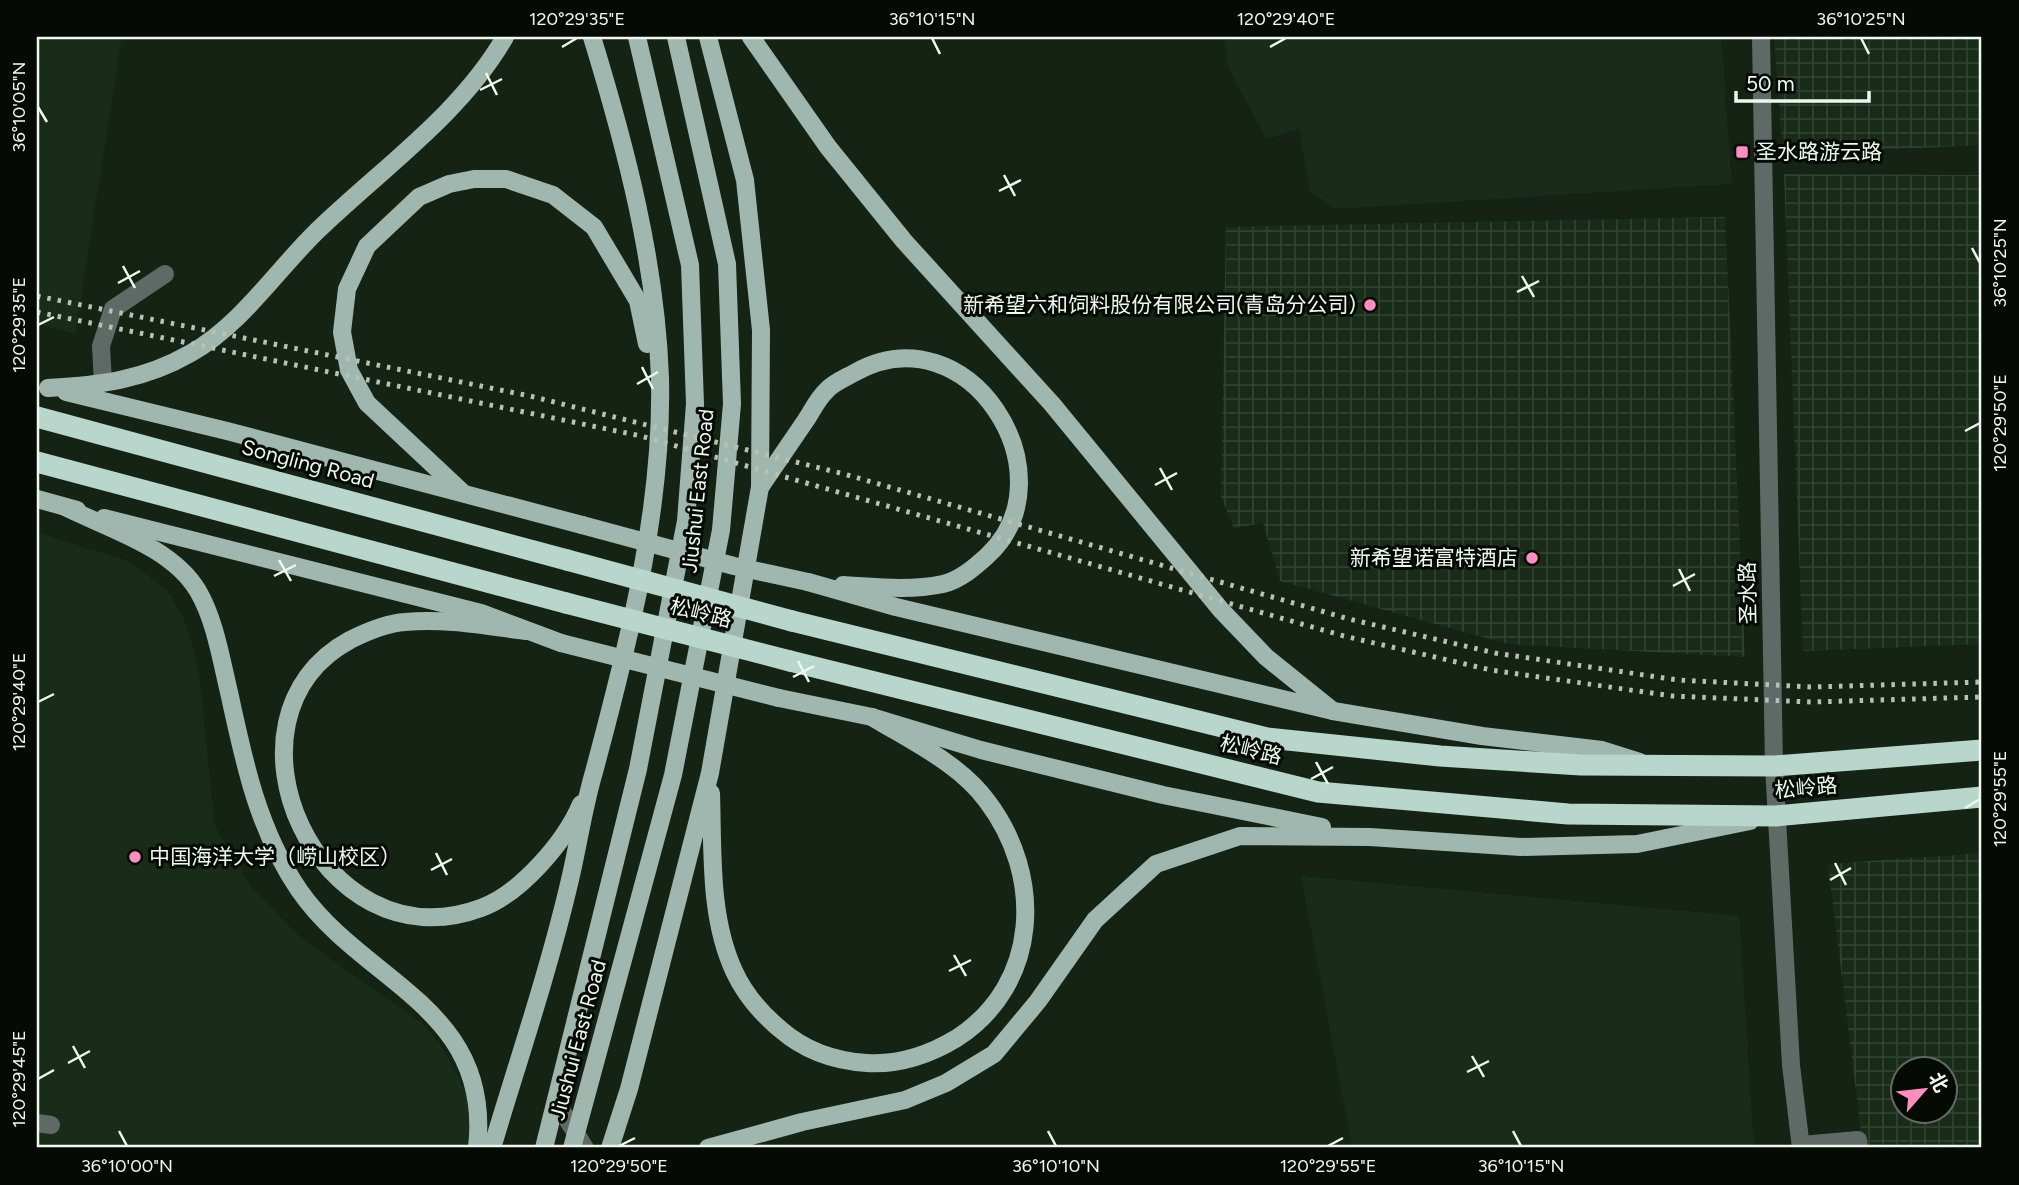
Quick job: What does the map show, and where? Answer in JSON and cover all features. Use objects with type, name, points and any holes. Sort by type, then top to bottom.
[{"type":"highway","name":"Songling Road","points":[[37,417],[567,560]]},
{"type":"highway","name":"松岭路","points":[[37,463],[790,661],[1318,792],[1568,814],[1776,816],[1982,797]]},
{"type":"highway","name":"松岭路","points":[[567,560],[792,621],[1267,738],[1440,756],[1581,765],[1774,766],[1982,750]]},
{"type":"main road","points":[[42,386],[103,383],[141,377],[192,353],[219,334],[317,231],[454,103],[490,63],[505,37]]},
{"type":"main road","points":[[492,1148],[569,886],[593,774],[612,711],[656,488],[660,405],[650,264],[609,93],[592,37]]},
{"type":"main road","name":"Jiushui East Road","points":[[544,1148],[638,769],[686,521],[695,404],[690,265],[637,37]]},
{"type":"main road","name":"Jiushui East Road","points":[[578,1143],[673,775],[722,530],[732,404],[727,264],[676,37]]},
{"type":"main road","points":[[610,1148],[629,1089],[710,773],[760,487],[761,330],[745,180],[708,37]]},
{"type":"main road","points":[[751,37],[828,147],[904,241],[1052,404],[1221,610],[1266,657],[1334,711]]},
{"type":"main road","points":[[461,492],[367,403],[348,370],[342,332],[347,289],[367,246],[419,197],[449,184],[506,179],[553,195],[594,227],[638,301],[660,405]]},
{"type":"main road","points":[[760,487],[827,389],[884,359],[915,359],[949,366],[974,383],[1004,422],[1021,472],[1011,522],[999,544],[973,569],[946,583],[903,589],[808,582]]},
{"type":"main road","points":[[42,386],[461,492],[896,607],[1334,711],[1482,736],[1602,750],[1650,765]]},
{"type":"main road","points":[[37,499],[481,613],[561,643],[779,698],[872,717],[981,750],[1124,786],[1370,837]]},
{"type":"main road","points":[[65,507],[177,564],[198,591],[219,648],[245,765],[266,834],[300,891],[330,925],[416,996],[442,1024],[460,1053],[473,1088],[479,1127],[477,1148]]},
{"type":"main road","points":[[526,631],[452,622],[402,622],[362,633],[334,649],[310,670],[296,692],[284,752],[295,812],[304,837],[337,880],[385,909],[413,916],[438,918],[465,914],[494,904],[519,886],[548,854],[577,812],[593,774]]},
{"type":"main road","points":[[710,773],[714,889],[720,924],[735,973],[750,997],[769,1020],[792,1040],[824,1056],[850,1062],[887,1065],[914,1059],[943,1046],[972,1028],[995,1004],[1012,977],[1023,944],[1027,921],[1026,894],[1014,844],[987,800],[953,767],[872,717]]},
{"type":"main road","points":[[708,1148],[802,1122],[905,1100],[946,1083],[994,1054],[1038,1001],[1095,920],[1156,864],[1240,836],[1370,837],[1521,848],[1637,844],[1776,816]]},
{"type":"street","name":"圣水路","points":[[1761,37],[1774,766],[1791,1065],[1801,1147]]},
{"type":"street","points":[[103,383],[101,346],[113,309],[165,274]]},
{"type":"street","points":[[557,1103],[578,1143]]},
{"type":"street","points":[[1801,1147],[1858,1140],[1858,1148]]},
{"type":"shaded area","points":[[37,37],[122,37],[75,334],[37,324]]},
{"type":"shaded area","points":[[1224,37],[1721,37],[1732,184],[1335,209],[1310,192],[1299,129],[1266,139],[1228,67]]},
{"type":"shaded area","points":[[1774,37],[1982,37],[1982,145],[1783,154]]},
{"type":"shaded area","points":[[1784,174],[1982,175],[1982,644],[1803,651]]},
{"type":"shaded area","points":[[1725,217],[1745,657],[1508,644],[1280,581],[1263,523],[1234,528],[1221,497],[1226,227]]},
{"type":"shaded area","name":"中国海洋大学（崂山校区）","points":[[37,532],[130,562],[167,590],[184,619],[198,665],[215,826],[252,888],[302,939],[423,1024],[441,1045],[465,1090],[471,1110],[473,1148],[37,1148]]},
{"type":"shaded area","points":[[1982,853],[1982,1148],[1863,1148],[1828,864]]},
{"type":"shaded area","points":[[1301,876],[1739,916],[1754,1147],[1352,1148]]},
{"type":"railway","points":[[37,296],[530,396],[844,474],[1349,619],[1495,653],[1678,680],[1812,687],[1982,682]]},
{"type":"railway","points":[[37,312],[641,436],[1344,636],[1491,670],[1672,696],[1811,702],[1982,697]]},
{"type":"place","name":"圣水路游云路","points":[[1742,152]]},
{"type":"place","name":"新希望六和饲料股份有限公司(青岛分公司)","points":[[1370,305]]},
{"type":"place","name":"新希望诺富特酒店","points":[[1532,558]]},
{"type":"place","name":"中国海洋大学（崂山校区）","points":[[135,857]]}]
